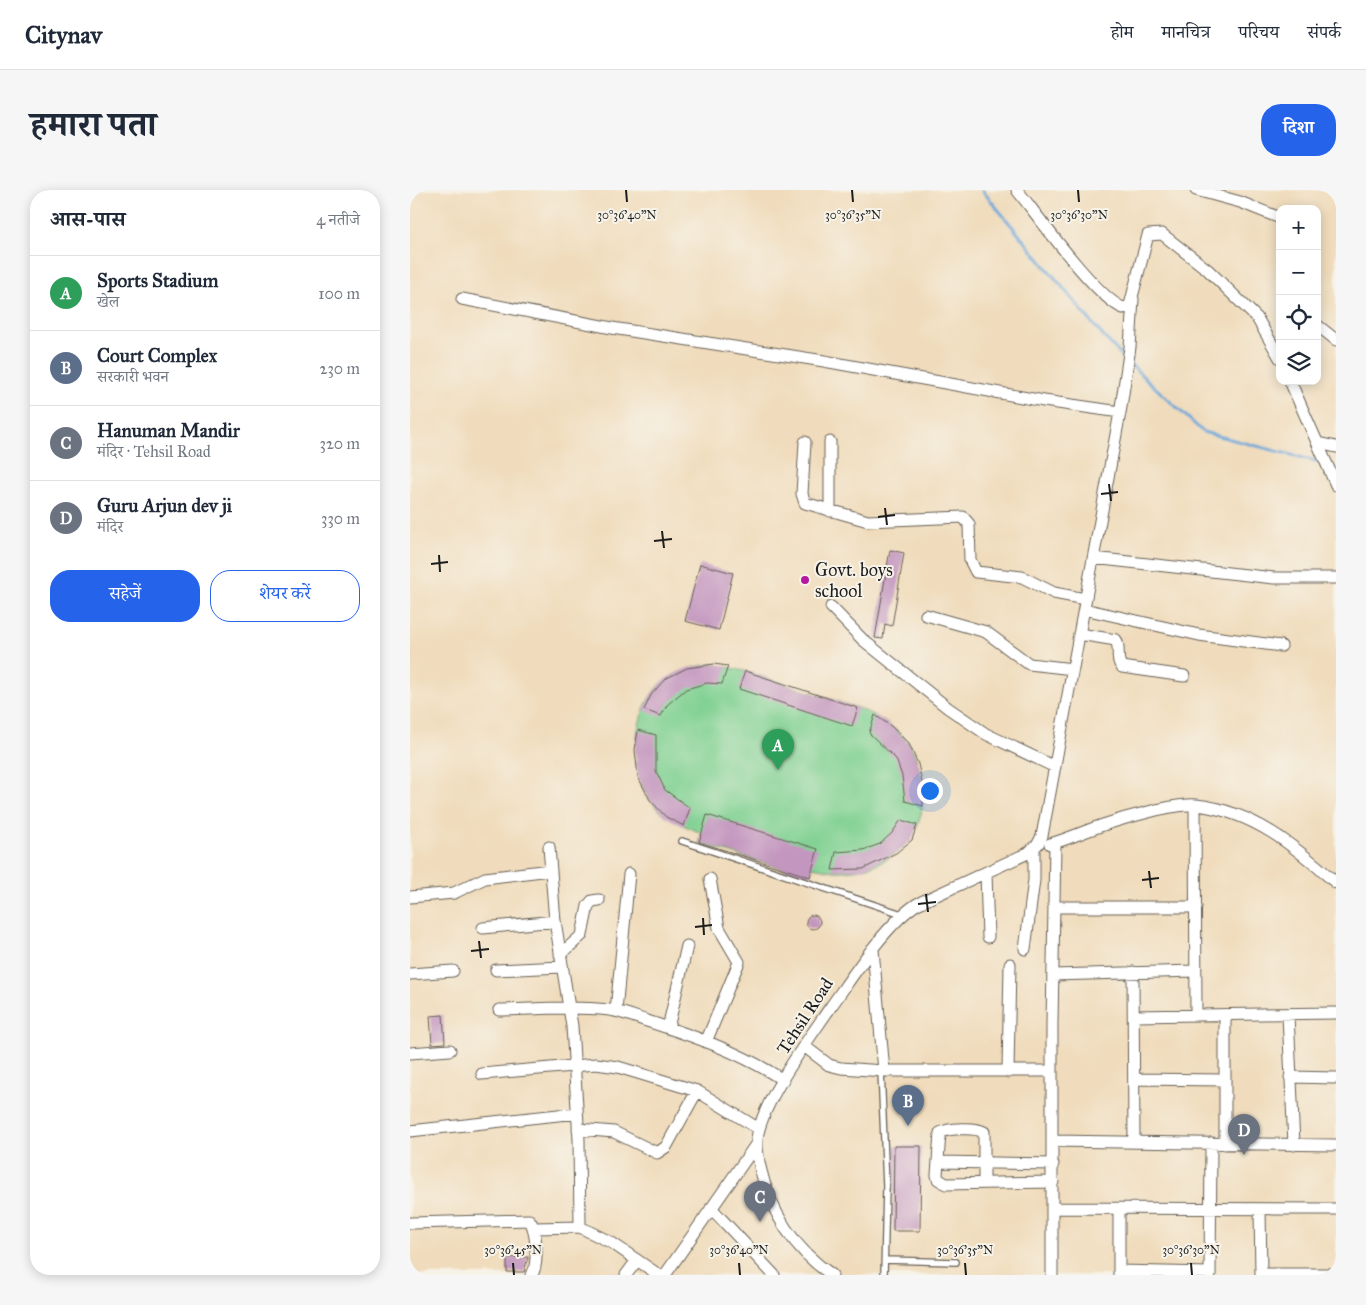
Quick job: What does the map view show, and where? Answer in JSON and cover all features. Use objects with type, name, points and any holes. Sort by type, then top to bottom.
[{"type":"street","points":[[1017,190],[1079,266],[1112,302],[1123,308],[1130,305],[1133,299]]},
{"type":"street","points":[[1196,190],[1240,202],[1276,216]]},
{"type":"street","points":[[1025,949],[1034,880],[1036,846],[1044,830],[1120,410],[1130,347],[1133,299],[1148,235],[1162,234],[1208,270],[1264,326],[1276,350]]},
{"type":"street","points":[[462,299],[612,328],[824,361],[1044,401],[1120,410]]},
{"type":"street","points":[[1321,328],[1336,340]]},
{"type":"street","points":[[1292,385],[1335,484]]},
{"type":"street","points":[[805,442],[802,499],[810,506],[858,519],[878,522],[963,517],[969,524],[970,560],[976,572],[1022,577],[1054,593],[1084,604],[1199,635],[1281,646]]},
{"type":"street","points":[[830,442],[830,511]]},
{"type":"street","points":[[1319,447],[1336,447]]},
{"type":"street","points":[[1093,558],[1274,578],[1336,578]]},
{"type":"street","points":[[831,607],[863,640],[948,708],[986,734],[1055,767]]},
{"type":"street","points":[[926,615],[986,632],[1029,664],[1073,669]]},
{"type":"street","points":[[1079,634],[1116,640],[1118,662],[1122,667],[1184,676]]},
{"type":"street","points":[[1036,846],[1055,843],[1118,821],[1194,805],[1226,811],[1254,822],[1306,856],[1336,884]]},
{"type":"street","points":[[1194,805],[1196,1016]]},
{"type":"street","points":[[1052,1275],[1055,843]]},
{"type":"street","name":"Tehsil Road","points":[[832,1275],[792,1239],[775,1211],[762,1175],[757,1143],[759,1129],[773,1096],[804,1046],[873,950],[902,914],[917,904],[1028,853],[1036,846]]},
{"type":"street","points":[[549,847],[560,955],[572,1026],[578,1129],[580,1227]]},
{"type":"street","points":[[410,897],[454,893],[485,878],[550,870]]},
{"type":"street","points":[[986,872],[988,938]]},
{"type":"street","points":[[616,1011],[629,874]]},
{"type":"street","points":[[706,1042],[739,962],[719,928],[710,880]]},
{"type":"street","points":[[560,955],[582,935],[588,906],[592,901],[599,900]]},
{"type":"street","points":[[1054,907],[1196,907]]},
{"type":"street","points":[[483,928],[556,922]]},
{"type":"street","points":[[668,1028],[687,946]]},
{"type":"street","points":[[873,950],[883,1071]]},
{"type":"street","points":[[1008,1072],[1010,964]]},
{"type":"street","points":[[496,970],[562,967]]},
{"type":"street","points":[[410,974],[453,970]]},
{"type":"street","points":[[1053,974],[1195,971]]},
{"type":"street","points":[[1133,972],[1134,1142]]},
{"type":"street","points":[[499,1010],[568,1008],[616,1011],[668,1028],[749,1059],[783,1080]]},
{"type":"street","points":[[1134,1016],[1336,1013]]},
{"type":"street","points":[[1225,1015],[1225,1144]]},
{"type":"street","points":[[1288,1015],[1294,1145]]},
{"type":"street","points":[[804,1046],[835,1068],[883,1071],[1052,1072]]},
{"type":"street","points":[[410,1053],[450,1050]]},
{"type":"street","points":[[482,1074],[596,1064],[618,1066],[697,1091],[759,1129]]},
{"type":"street","points":[[1290,1077],[1336,1078]]},
{"type":"street","points":[[1134,1079],[1225,1080]]},
{"type":"street","points":[[578,1129],[614,1132],[658,1153],[666,1147],[697,1091]]},
{"type":"street","points":[[410,1131],[577,1113]]},
{"type":"street","points":[[984,1183],[984,1132],[978,1130],[943,1131],[940,1133],[937,1175],[942,1182],[984,1183],[1053,1182]]},
{"type":"street","points":[[1052,1141],[1336,1145]]},
{"type":"street","points":[[664,1275],[757,1143]]},
{"type":"street","points":[[1119,1209],[1119,1273],[1210,1274],[1211,1144]]},
{"type":"street","points":[[938,1162],[1053,1164]]},
{"type":"street","points":[[711,1208],[774,1275]]},
{"type":"street","points":[[1053,1208],[1336,1209]]},
{"type":"street","points":[[1260,1209],[1261,1274],[1336,1274]]},
{"type":"street","points":[[411,1223],[531,1221],[535,1228],[536,1268],[531,1275]]},
{"type":"street","points":[[535,1228],[580,1227],[612,1243],[659,1275]]},
{"type":"street","points":[[626,1275],[637,1260]]},
{"type":"lane","points":[[682,841],[902,914]]},
{"type":"lane","points":[[883,1071],[886,1186],[884,1275]]},
{"type":"lane","points":[[885,1260],[956,1262]]},
{"type":"green space","points":[[714,664],[745,671],[858,708],[885,722],[903,736],[916,759],[923,797],[921,815],[915,830],[906,844],[894,855],[862,869],[832,871],[813,867],[810,877],[699,843],[702,833],[674,820],[656,807],[643,788],[638,772],[636,755],[640,719],[656,689],[667,679],[689,668]]},
{"type":"building","points":[[890,550],[904,553],[892,626],[885,624],[883,639],[875,638]]},
{"type":"building","points":[[700,564],[733,573],[719,630],[685,621]]},
{"type":"building","points":[[714,664],[728,666],[722,684],[707,683],[686,689],[667,705],[661,716],[644,710],[651,695],[665,679],[687,668]]},
{"type":"building","points":[[745,671],[858,708],[852,726],[739,689]]},
{"type":"building","points":[[875,715],[892,727],[909,744],[918,764],[923,787],[923,806],[905,801],[902,776],[896,759],[869,733]]},
{"type":"building","points":[[638,730],[656,735],[656,771],[665,790],[690,808],[684,826],[666,817],[650,800],[638,777],[635,750]]},
{"type":"building","points":[[707,815],[818,849],[810,877],[699,842]]},
{"type":"building","points":[[901,820],[917,825],[912,840],[896,853],[863,869],[832,870],[836,852],[863,850],[880,844],[892,833]]},
{"type":"building","points":[[813,915],[818,917],[820,922],[818,927],[813,929],[808,927],[806,922],[808,917]]},
{"type":"building","points":[[443,1015],[445,1043],[432,1044],[430,1016]]},
{"type":"building","points":[[894,1146],[921,1146],[920,1231],[893,1231]]},
{"type":"building","points":[[528,1257],[524,1272],[507,1272],[507,1258]]},
{"type":"waterway","points":[[982,190],[1103,336],[1125,359]]},
{"type":"waterway","points":[[1130,364],[1203,432],[1323,463]]},
{"type":"railway","points":[[1327,190],[1336,197]]},
{"type":"place","name":"Govt. boys school","points":[[805,580]]},
{"type":"place","name":"Sports Stadium","points":[[778,770]]},
{"type":"place","name":"Court Complex","points":[[908,1126]]},
{"type":"place","name":"Guru Arjun dev ji","points":[[1244,1155]]},
{"type":"place","name":"Hanuman Mandir","points":[[760,1222]]}]
